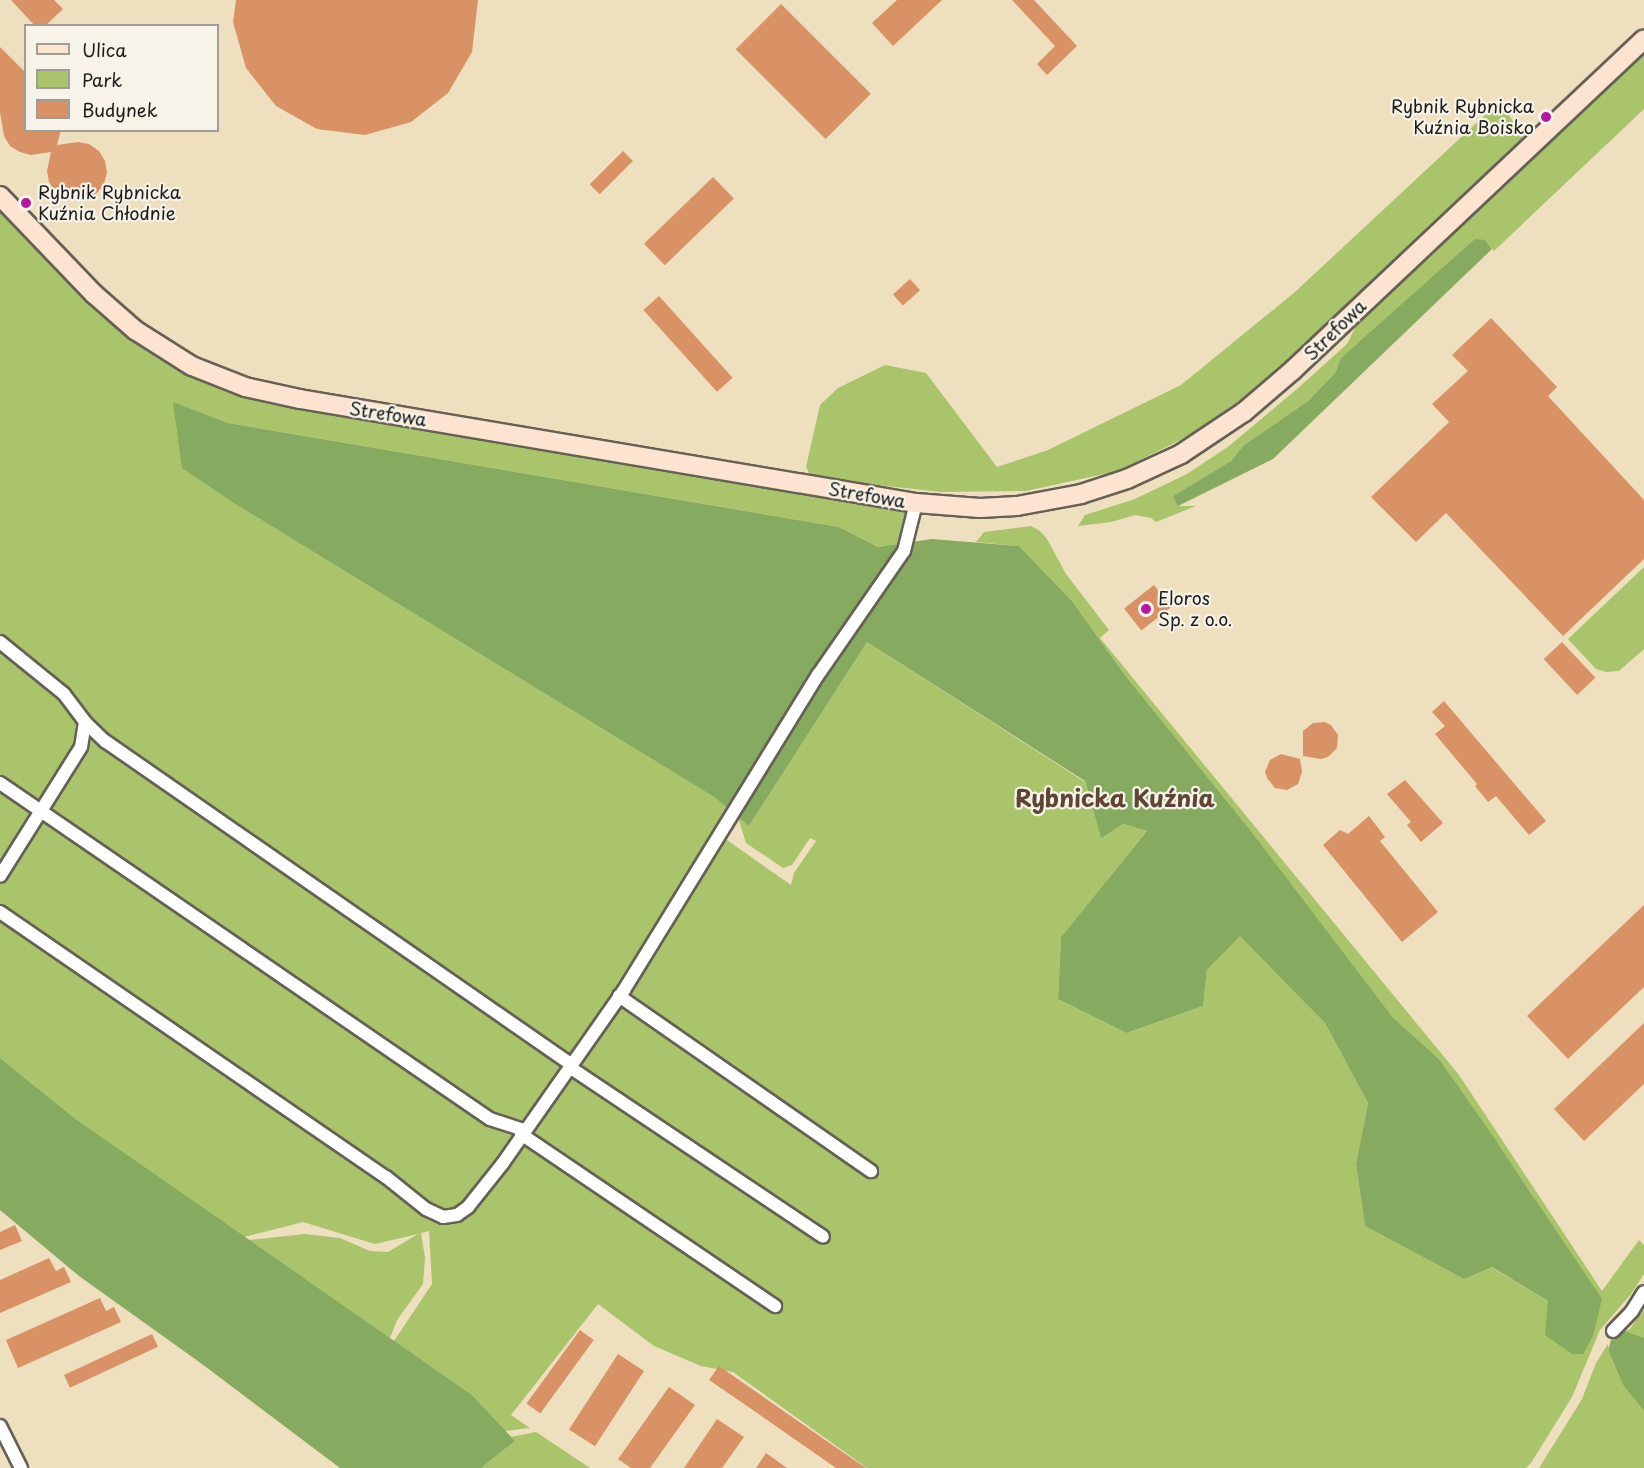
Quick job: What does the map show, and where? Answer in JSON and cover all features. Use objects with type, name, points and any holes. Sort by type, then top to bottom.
[{"type":"street","name":"Strefowa","points":[[0,196],[78,278],[135,330],[192,366],[245,387],[300,399],[916,503],[980,508],[1053,501],[1127,479],[1181,454],[1245,412],[1293,370],[1644,39]]},
{"type":"street","points":[[0,912],[386,1177],[426,1209],[442,1217],[457,1215],[468,1207],[503,1163],[522,1132],[572,1066],[620,996],[818,675],[904,551],[916,503]]},
{"type":"street","points":[[0,642],[64,694],[85,722],[105,741],[572,1066],[824,1237]]},
{"type":"street","points":[[0,876],[81,747],[85,722]]},
{"type":"street","points":[[0,783],[489,1119],[522,1132],[775,1306]]},
{"type":"street","points":[[620,996],[871,1172]]},
{"type":"street","points":[[1613,1331],[1632,1311],[1644,1292]]},
{"type":"street","points":[[0,1426],[21,1468]]},
{"type":"green space","points":[[1644,52],[1644,109],[1494,251],[1485,240],[1434,277],[1341,358],[1335,373],[1308,401],[1244,445],[1231,461],[1173,496],[1179,506],[1196,506],[1156,522],[1151,518],[1135,515],[1111,522],[1078,526],[1085,515],[1135,499],[1187,474],[1229,446],[1347,344],[1357,324]]},
{"type":"green space","points":[[1500,101],[1524,139],[1366,291],[1249,394],[1192,434],[1118,471],[1026,491],[942,492],[812,478],[806,467],[820,405],[838,388],[885,365],[926,373],[997,467],[1048,450],[1181,385],[1295,292]]},
{"type":"green space","points":[[0,209],[112,323],[142,347],[197,378],[243,394],[907,512],[899,544],[878,547],[839,527],[228,423],[174,403],[240,507],[714,797],[732,812],[688,882],[662,914],[675,924],[676,916],[724,838],[791,885],[794,873],[816,841],[810,838],[792,865],[783,868],[746,843],[738,817],[749,826],[867,642],[1085,782],[1101,837],[1123,824],[1147,831],[1061,937],[1058,999],[1128,1033],[1203,1006],[1207,970],[1240,935],[1325,1023],[1368,1103],[1356,1164],[1365,1226],[1464,1279],[1491,1267],[1548,1301],[1572,1354],[1534,1197],[1439,1059],[1393,1019],[1251,831],[1124,674],[1072,601],[1019,546],[976,542],[984,532],[1031,526],[1040,531],[1047,539],[1066,574],[1109,630],[1100,638],[1459,1075],[1602,1291],[1639,1240],[1644,1245],[1644,1274],[1631,1294],[1600,1330],[1572,1397],[1531,1463],[1526,1468],[867,1468],[733,1372],[701,1366],[654,1346],[598,1304],[511,1415],[530,1428],[505,1431],[472,1395],[394,1341],[432,1284],[429,1231],[421,1233],[425,1258],[423,1284],[397,1320],[390,1338],[249,1240],[305,1234],[340,1238],[370,1251],[388,1252],[418,1234],[375,1244],[303,1222],[244,1237],[77,1120],[0,1058]]},
{"type":"green space","points":[[1475,239],[1485,240],[1492,249],[1273,459],[1178,506],[1173,496],[1231,461],[1244,445],[1308,401],[1335,373],[1341,358]]},
{"type":"green space","points":[[173,402],[228,423],[839,527],[878,547],[932,539],[1019,546],[1072,601],[1124,674],[1251,831],[1393,1018],[1439,1059],[1488,1129],[1602,1299],[1593,1336],[1583,1354],[1572,1354],[1545,1335],[1548,1301],[1492,1267],[1464,1279],[1365,1226],[1356,1164],[1368,1103],[1325,1023],[1240,936],[1207,970],[1203,1006],[1127,1033],[1058,999],[1061,937],[1147,831],[1123,824],[1101,838],[1085,781],[867,642],[749,826],[714,797],[240,507],[182,468]]},
{"type":"green space","points":[[1644,567],[1644,649],[1619,671],[1606,672],[1596,669],[1568,639]]},
{"type":"green space","points":[[0,1058],[77,1120],[472,1395],[515,1441],[481,1468],[340,1468],[202,1364],[79,1276],[0,1210]]},
{"type":"green space","points":[[1643,1310],[1644,1338],[1625,1331],[1630,1329]]},
{"type":"green space","points":[[1625,1331],[1644,1338],[1644,1411],[1623,1385],[1608,1350],[1612,1337]]},
{"type":"green space","points":[[1608,1344],[1608,1350],[1623,1385],[1644,1411],[1644,1468],[1539,1468],[1582,1399],[1596,1363]]},
{"type":"green space","points":[[536,1432],[590,1468],[481,1468],[515,1441],[511,1437]]},
{"type":"building","points":[[11,0],[54,0],[63,9],[47,24],[33,24]]},
{"type":"building","points":[[236,0],[478,0],[472,52],[448,93],[411,122],[365,135],[317,129],[276,106],[246,68],[233,22]]},
{"type":"building","points":[[897,0],[942,0],[893,46],[872,23]]},
{"type":"building","points":[[1012,0],[1034,0],[1077,46],[1047,75],[1037,64],[1055,46]]},
{"type":"building","points":[[781,4],[871,94],[826,139],[736,49]]},
{"type":"building","points":[[0,47],[24,71],[24,132],[60,132],[57,145],[78,142],[89,144],[99,151],[105,161],[107,172],[104,184],[97,193],[87,199],[64,199],[55,192],[49,182],[47,171],[51,152],[31,155],[10,146],[4,136],[0,112]]},
{"type":"building","points":[[623,151],[633,161],[600,194],[590,184]]},
{"type":"building","points":[[713,177],[734,199],[665,265],[644,244]]},
{"type":"building","points":[[910,279],[920,290],[903,306],[893,294]]},
{"type":"building","points":[[659,296],[733,378],[717,392],[643,310]]},
{"type":"building","points":[[1491,318],[1557,387],[1548,396],[1644,500],[1644,559],[1563,636],[1446,513],[1416,542],[1371,497],[1449,422],[1432,404],[1468,371],[1452,355]]},
{"type":"building","name":"Eloros Sp. z o.o.","points":[[1154,585],[1171,607],[1141,630],[1124,608]]},
{"type":"building","points":[[1562,642],[1595,678],[1577,695],[1544,659]]},
{"type":"building","points":[[1444,701],[1546,821],[1529,835],[1496,796],[1488,802],[1475,786],[1477,784],[1435,734],[1445,726],[1432,712]]},
{"type":"building","points":[[1325,722],[1331,725],[1338,735],[1337,748],[1328,757],[1321,759],[1303,756],[1303,731],[1313,723]]},
{"type":"building","points":[[1281,754],[1300,759],[1302,772],[1298,784],[1287,790],[1275,788],[1265,772],[1270,760]]},
{"type":"building","points":[[1405,780],[1443,823],[1421,842],[1407,825],[1411,822],[1387,794]]},
{"type":"building","points":[[1369,816],[1385,837],[1380,841],[1438,912],[1402,942],[1323,845],[1340,830],[1348,834]]},
{"type":"building","points":[[1644,905],[1644,987],[1568,1059],[1527,1016]]},
{"type":"building","points":[[1644,1023],[1644,1084],[1584,1141],[1554,1109]]},
{"type":"building","points":[[15,1225],[22,1241],[0,1250],[0,1232]]},
{"type":"building","points":[[49,1258],[56,1271],[64,1267],[71,1282],[0,1313],[0,1280]]},
{"type":"building","points":[[100,1298],[106,1311],[114,1307],[121,1322],[18,1368],[6,1340]]},
{"type":"building","points":[[580,1330],[594,1340],[540,1414],[527,1404]]},
{"type":"building","points":[[152,1334],[158,1347],[70,1388],[64,1375]]},
{"type":"building","points":[[618,1354],[644,1371],[595,1446],[569,1429]]},
{"type":"building","points":[[719,1366],[866,1468],[836,1468],[709,1380]]},
{"type":"building","points":[[669,1387],[695,1405],[650,1468],[631,1468],[618,1459]]},
{"type":"building","points":[[717,1419],[744,1437],[722,1468],[684,1468]]},
{"type":"building","points":[[766,1453],[787,1468],[756,1468]]},
{"type":"place","name":"Rybnik Rybnicka Kuźnia Boisko","points":[[1546,117]]},
{"type":"place","name":"Rybnik Rybnicka Kuźnia Chłodnie","points":[[26,203]]},
{"type":"place","name":"Eloros Sp. z o.o.","points":[[1146,609]]},
{"type":"district","name":"Rybnicka Kuźnia","points":[[1115,798]]}]
